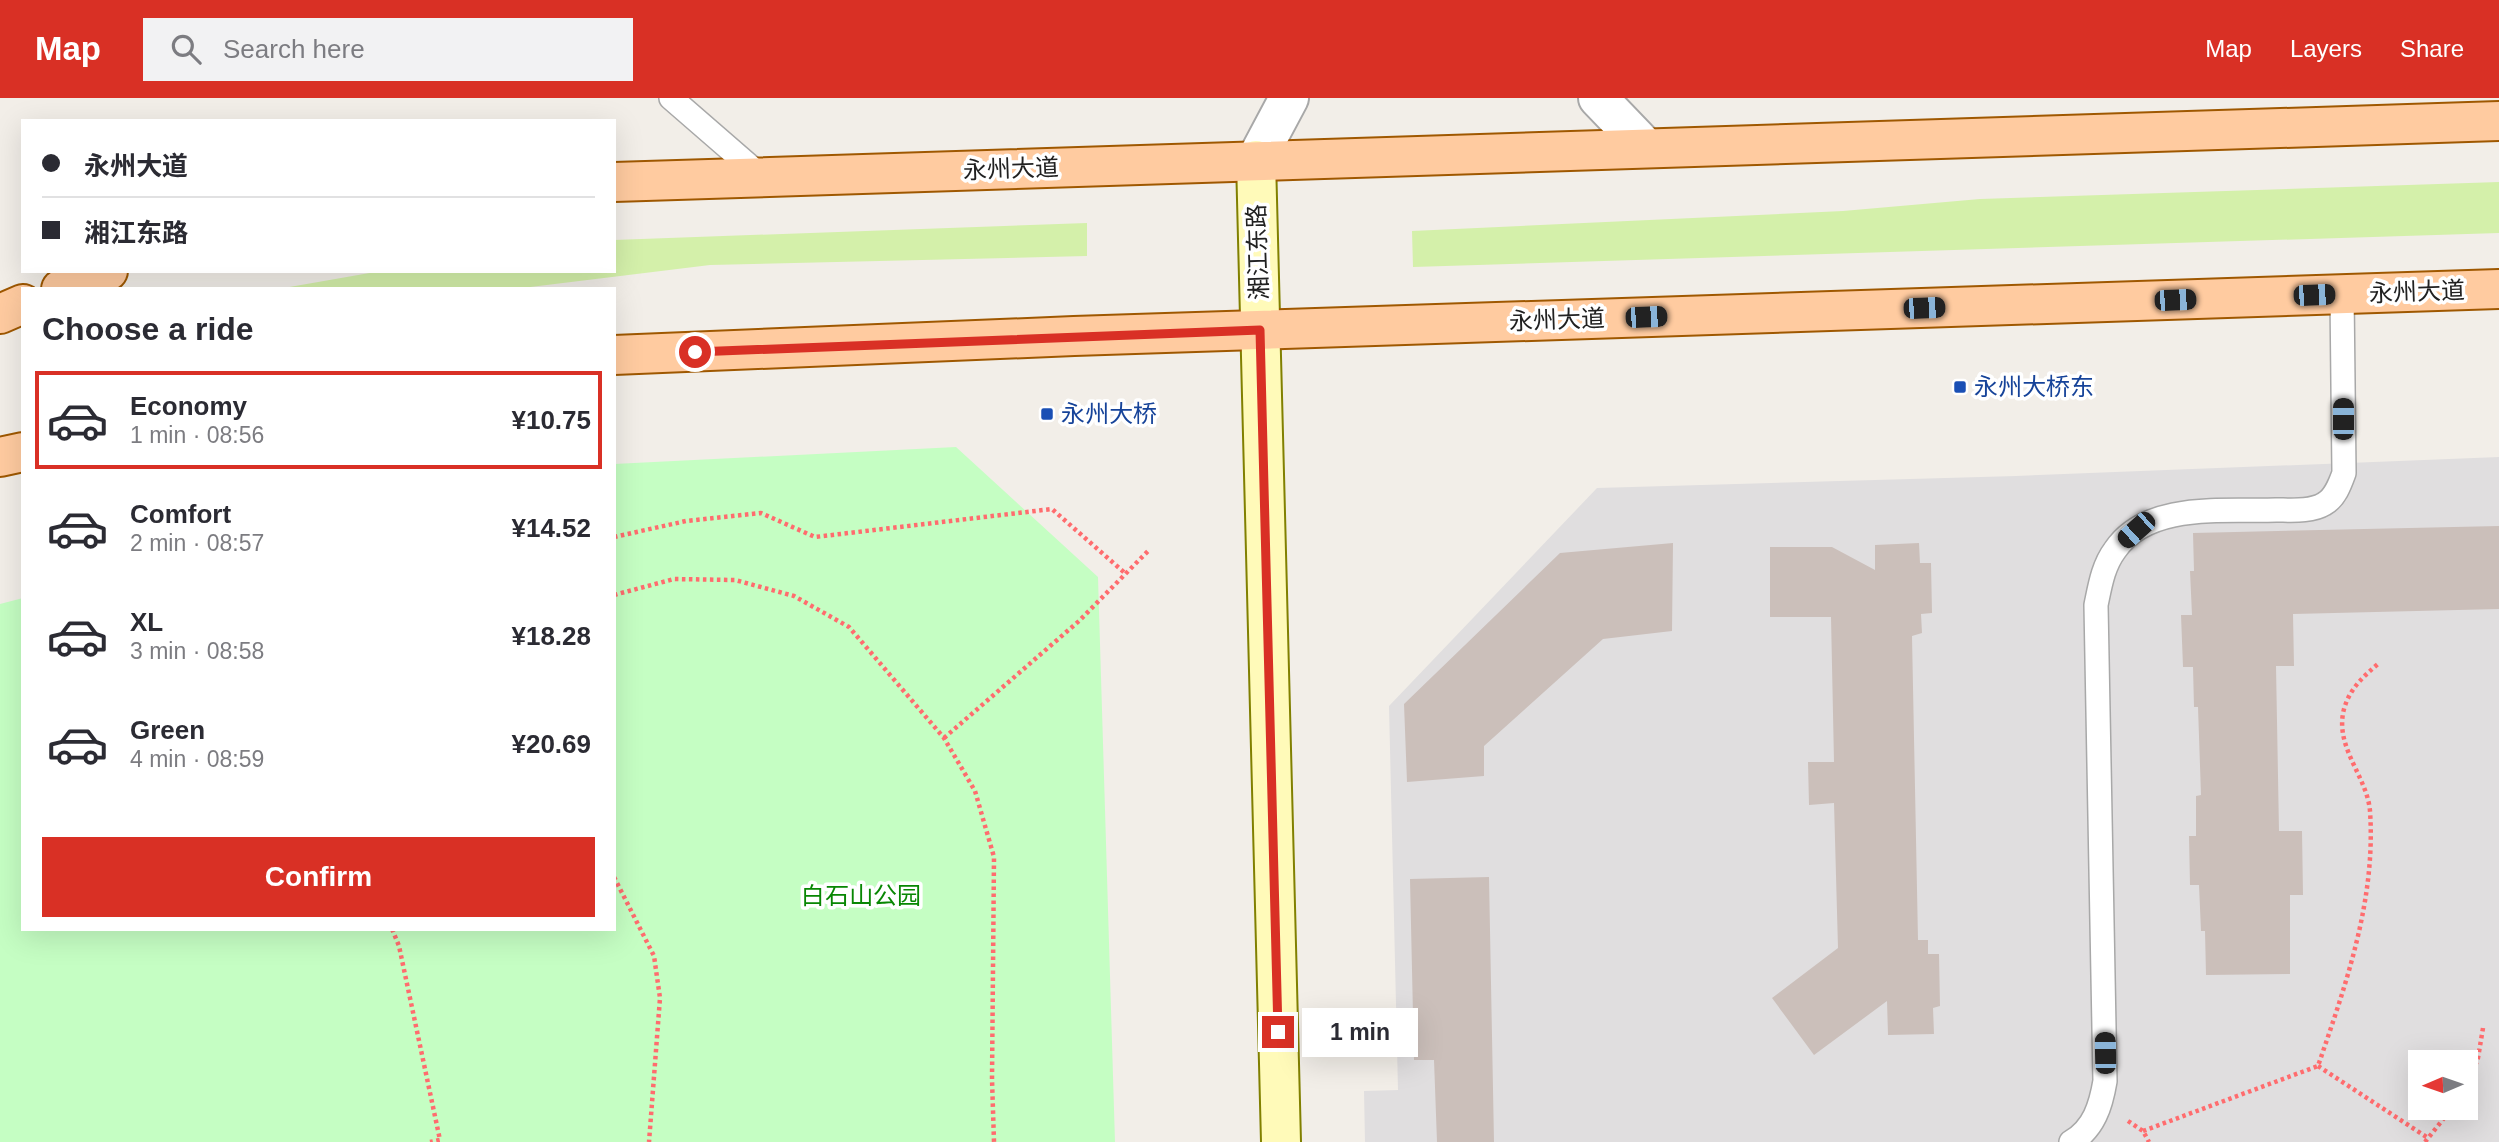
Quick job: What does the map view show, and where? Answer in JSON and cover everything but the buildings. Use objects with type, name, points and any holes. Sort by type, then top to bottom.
[{"type":"main road","name":"永州大道","points":[[616,182],[2499,121]]},
{"type":"main road","name":"湘江东路","points":[[1256,160],[1281,1142]]},
{"type":"main road","points":[[66,287],[103,273]]},
{"type":"main road","name":"永州大道","points":[[616,355],[1260,330],[2499,289]]},
{"type":"main road","points":[[0,314],[21,305]]},
{"type":"main road","points":[[0,457],[21,452]]},
{"type":"street","points":[[1256,160],[1289,98]]},
{"type":"street","points":[[1598,98],[1647,148]]},
{"type":"lane","points":[[671,98],[762,177]]},
{"type":"lane","points":[[2071,1142],[2093,1122],[2102,1102],[2105,1081],[2096,605],[2102,574],[2116,548],[2136,530],[2160,518],[2182,514],[2304,509],[2324,504],[2337,490],[2344,473],[2342,294]]},
{"type":"path","points":[[616,537],[685,521],[761,513],[815,537],[1052,509],[1126,575]]},
{"type":"path","points":[[944,738],[1079,621],[1149,550]]},
{"type":"path","points":[[616,594],[674,579],[735,580],[793,596],[849,626],[944,738],[975,791],[994,857],[994,1142]]},
{"type":"path","points":[[2318,1066],[2349,977],[2367,894],[2369,870],[2370,806],[2345,745],[2344,710],[2356,682],[2379,663]]},
{"type":"path","points":[[616,881],[654,956],[660,999],[649,1142]]},
{"type":"path","points":[[393,931],[399,946],[440,1140],[430,1142]]},
{"type":"path","points":[[2478,1058],[2483,1028]]},
{"type":"path","points":[[2143,1131],[2318,1066]]},
{"type":"path","points":[[2318,1066],[2426,1140],[2442,1120]]},
{"type":"shaded area","points":[[2499,457],[2499,1142],[1365,1142],[1364,1091],[1398,1090],[1389,706],[1597,488],[2016,476]]},
{"type":"green space","points":[[2499,182],[2499,233],[1413,267],[1412,231],[1843,211],[1980,199]]},
{"type":"green space","points":[[1087,223],[1087,256],[710,265],[530,287],[289,287],[370,273],[616,273],[616,240]]},
{"type":"green space","name":"白石山公园","points":[[956,447],[1098,577],[1115,1142],[0,1142],[0,604],[21,599],[21,931],[616,931],[616,464]]},
{"type":"place","name":"永州大桥东","points":[[1960,387]]},
{"type":"place","name":"永州大桥","points":[[1047,414]]},
{"type":"route","points":[[695,352],[1260,330],[1278,1032]]}]
